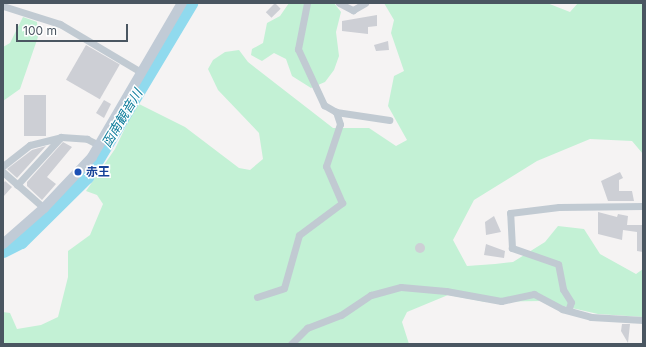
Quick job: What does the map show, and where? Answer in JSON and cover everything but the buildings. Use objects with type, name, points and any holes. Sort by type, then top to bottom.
[{"type":"street","points":[[3,244],[44,208],[83,168],[99,145],[182,3]]},
{"type":"street","points":[[307,3],[298,49],[322,102],[336,112],[389,120]]},
{"type":"street","points":[[339,3],[353,10],[365,3]]},
{"type":"street","points":[[3,6],[60,24],[141,72]]},
{"type":"street","points":[[257,297],[284,288],[300,235],[342,203],[326,166],[340,124],[336,112]]},
{"type":"street","points":[[3,166],[30,145],[61,137],[87,140],[99,145]]},
{"type":"street","points":[[16,185],[61,137]]},
{"type":"street","points":[[3,172],[44,208]]},
{"type":"street","points":[[569,308],[571,302],[563,289],[558,264],[512,248],[510,213],[570,206],[643,206]]},
{"type":"street","points":[[291,344],[309,327],[332,320],[371,295],[392,288],[446,291],[501,301],[534,294],[562,309],[569,308],[597,318],[643,320]]},
{"type":"green space","points":[[289,3],[334,3],[341,12],[336,32],[339,56],[334,70],[325,82],[311,88],[292,76],[286,59],[274,53],[262,61],[251,55],[252,49],[263,43],[267,23],[280,16]]},
{"type":"green space","points":[[384,3],[547,3],[570,12],[578,3],[643,3],[643,154],[632,141],[590,139],[537,161],[474,200],[453,240],[467,266],[495,264],[513,262],[545,242],[558,226],[584,229],[600,254],[636,274],[643,269],[643,317],[598,314],[541,301],[486,302],[448,295],[407,312],[402,322],[409,344],[3,344],[3,312],[10,313],[17,329],[41,325],[58,317],[68,277],[68,251],[90,235],[103,204],[97,195],[86,191],[115,149],[137,103],[185,127],[239,168],[250,170],[263,159],[259,133],[218,90],[208,69],[213,60],[225,52],[239,50],[248,62],[333,128],[369,128],[396,146],[407,140],[388,106],[394,76],[404,71],[391,33],[394,20]]},
{"type":"green space","points":[[23,17],[37,22],[38,37],[20,89],[3,101],[3,47],[10,43]]},
{"type":"waterway","name":"函南観音川","points":[[3,251],[21,242],[87,177],[191,3]]},
{"type":"place","name":"赤王","points":[[78,172]]}]
